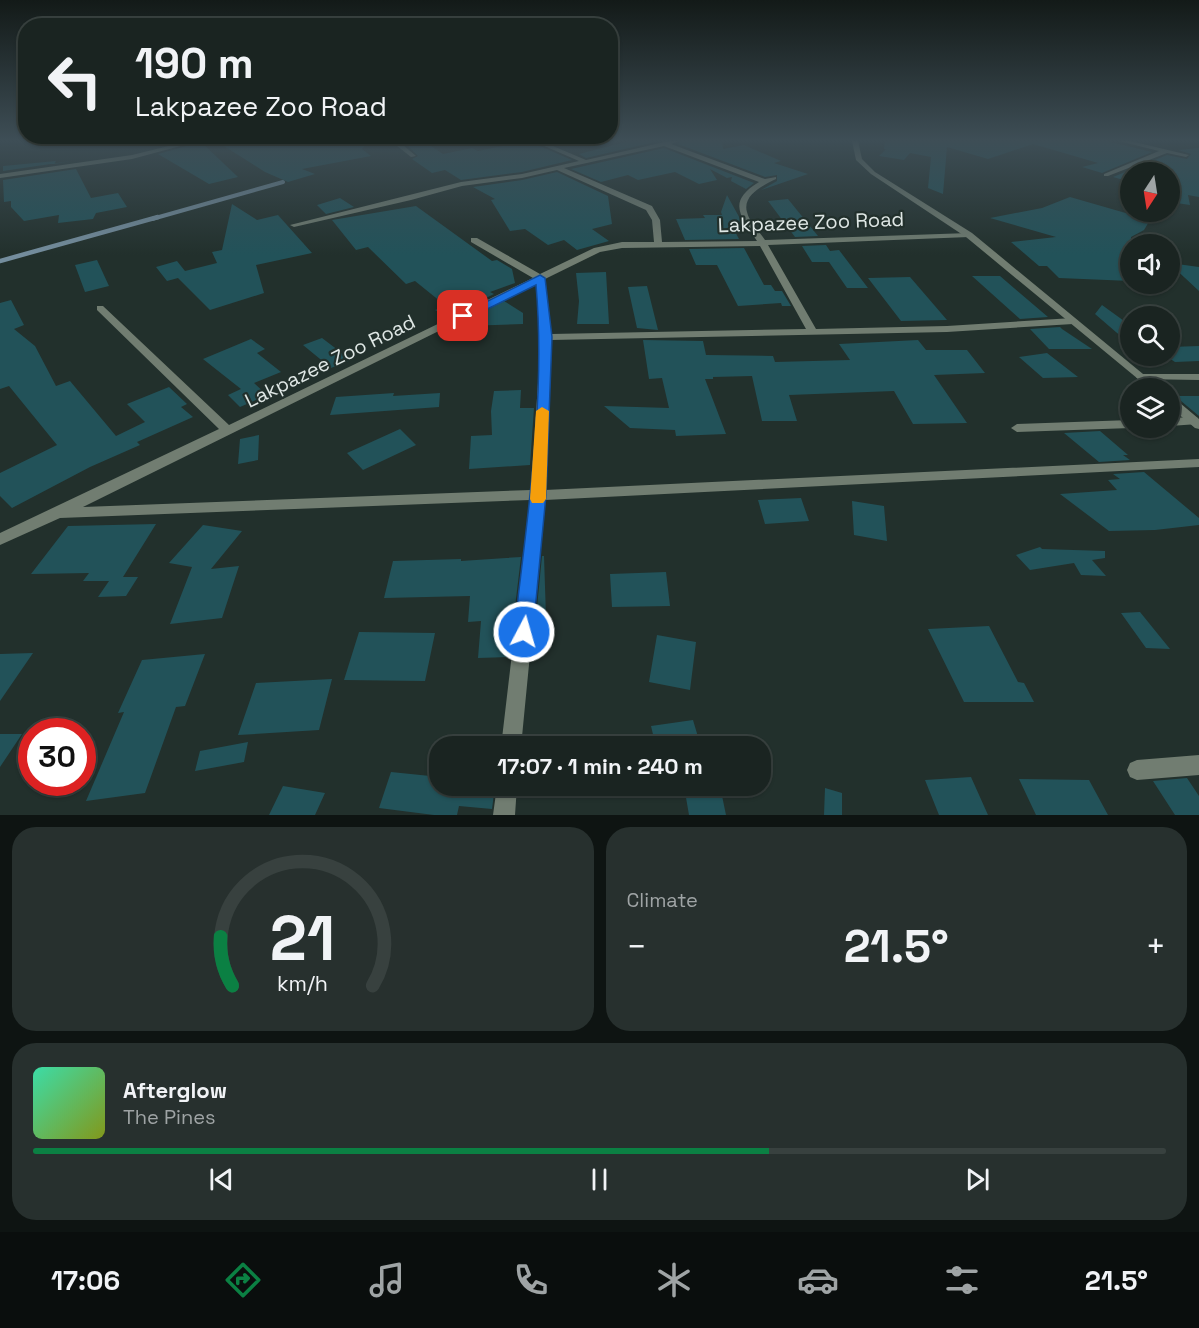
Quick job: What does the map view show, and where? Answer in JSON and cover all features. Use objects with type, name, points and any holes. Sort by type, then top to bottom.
[{"type":"street","points":[[294,225],[461,184],[491,179]]},
{"type":"street","points":[[583,179],[649,208],[655,213],[658,244]]},
{"type":"street","points":[[757,179],[765,182]]},
{"type":"street","points":[[772,179],[752,189],[742,206],[747,222],[764,243],[813,332]]},
{"type":"street","points":[[882,179],[969,235],[1142,377],[1199,377]]},
{"type":"street","name":"Lakpazee Zoo Road","points":[[0,539],[228,431],[597,250],[622,245],[764,243],[969,235]]},
{"type":"street","points":[[474,240],[540,278],[546,337],[538,495],[513,736]]},
{"type":"street","points":[[100,308],[228,431]]},
{"type":"street","points":[[546,337],[947,329],[1073,321]]},
{"type":"street","points":[[1180,409],[1197,423]]},
{"type":"street","points":[[1180,422],[1197,423]]},
{"type":"street","points":[[1017,428],[1120,424]]},
{"type":"street","points":[[58,513],[538,495],[1199,463]]},
{"type":"street","points":[[1137,770],[1199,765]]},
{"type":"street","points":[[504,815],[506,796]]},
{"type":"building","points":[[81,179],[91,198],[118,193],[127,207],[96,213],[93,219],[58,223],[59,215],[24,221],[11,207],[11,201],[4,202],[3,180]]},
{"type":"building","points":[[201,179],[230,179],[209,184]]},
{"type":"building","points":[[281,179],[298,179],[288,182]]},
{"type":"building","points":[[572,179],[608,196],[612,224],[592,229],[609,241],[577,250],[564,240],[548,245],[525,229],[510,231],[491,200],[495,199],[473,187],[522,180]]},
{"type":"building","points":[[594,179],[612,179],[601,182]]},
{"type":"building","points":[[689,179],[717,180],[699,184]]},
{"type":"building","points":[[731,179],[744,179],[754,183],[746,189],[731,181]]},
{"type":"building","points":[[777,179],[793,179],[761,190]]},
{"type":"building","points":[[929,179],[944,179],[943,194],[928,188]]},
{"type":"building","points":[[1180,179],[1199,179],[1199,197],[1188,195],[1190,205],[1180,204]]},
{"type":"building","points":[[727,195],[743,224],[731,224],[739,239],[685,240],[676,219],[722,215]]},
{"type":"building","points":[[1070,197],[1120,211],[1120,222],[1149,222],[1144,230],[1137,234],[1120,234],[1120,281],[1059,278],[1047,266],[1039,266],[1011,242],[1056,237],[990,218],[1042,208]]},
{"type":"building","points":[[340,198],[354,207],[326,214],[317,205]]},
{"type":"building","points":[[788,199],[818,236],[795,237],[768,201]]},
{"type":"building","points":[[232,204],[257,220],[278,215],[312,253],[256,265],[264,293],[210,310],[178,278],[167,281],[156,267],[177,261],[185,271],[217,263],[212,252],[222,250]]},
{"type":"building","points":[[416,206],[492,261],[497,260],[512,269],[515,283],[490,292],[494,294],[448,317],[435,310],[446,306],[415,281],[406,284],[368,247],[356,250],[332,220]]},
{"type":"building","points":[[826,245],[830,251],[839,250],[868,288],[847,288],[829,262],[812,262],[802,246]]},
{"type":"building","points":[[744,248],[764,285],[771,285],[775,291],[782,291],[791,306],[782,306],[781,303],[738,306],[717,265],[696,265],[689,249]]},
{"type":"building","points":[[97,260],[109,286],[85,292],[75,265]]},
{"type":"building","points":[[1180,264],[1199,267],[1199,291],[1180,273]]},
{"type":"building","points":[[606,272],[609,324],[577,324],[579,301],[576,273]]},
{"type":"building","points":[[972,276],[1000,276],[1048,317],[1020,319]]},
{"type":"building","points":[[910,277],[947,320],[901,321],[868,278]]},
{"type":"building","points":[[647,286],[658,330],[637,328],[628,287]]},
{"type":"building","points":[[11,300],[24,325],[14,329],[35,346],[56,386],[70,381],[116,436],[145,422],[127,404],[169,387],[187,404],[181,407],[193,417],[137,442],[140,445],[90,467],[12,508],[0,496],[0,473],[57,445],[9,386],[0,389],[0,303]]},
{"type":"building","points":[[504,301],[523,313],[523,324],[466,326],[460,323]]},
{"type":"building","points":[[1102,305],[1120,318],[1120,336],[1095,314]]},
{"type":"building","points":[[1060,327],[1092,349],[1049,349],[1030,329]]},
{"type":"building","points":[[322,338],[351,360],[331,368],[303,345]]},
{"type":"building","points":[[251,339],[265,349],[257,353],[281,372],[254,383],[267,395],[240,407],[228,395],[241,389],[203,359]]},
{"type":"building","points":[[643,340],[703,341],[706,355],[773,356],[775,362],[850,360],[839,344],[918,340],[926,350],[967,350],[985,373],[934,375],[967,423],[913,424],[894,391],[789,395],[797,421],[762,421],[752,376],[713,377],[713,379],[705,379],[726,434],[676,436],[675,430],[630,428],[604,406],[669,408],[662,378],[649,379]]},
{"type":"building","points":[[1199,346],[1199,361],[1180,362],[1180,347]]},
{"type":"building","points":[[1047,353],[1078,377],[1043,378],[1019,357]]},
{"type":"building","points":[[521,390],[520,408],[534,408],[530,465],[469,469],[471,436],[492,435],[491,411],[494,391]]},
{"type":"building","points":[[394,393],[393,396],[440,393],[439,407],[330,415],[336,397]]},
{"type":"building","points":[[1180,396],[1199,396],[1199,416],[1180,400]]},
{"type":"building","points":[[400,429],[416,445],[363,470],[347,453]]},
{"type":"building","points":[[1100,431],[1128,455],[1123,455],[1130,460],[1099,462],[1064,433]]},
{"type":"building","points":[[259,435],[258,460],[238,464],[240,439]]},
{"type":"building","points":[[1144,472],[1199,518],[1199,525],[1155,530],[1109,531],[1060,494],[1117,490],[1108,480],[1120,479],[1113,474]]},
{"type":"building","points":[[801,498],[809,521],[765,524],[758,500]]},
{"type":"building","points":[[852,501],[884,506],[887,541],[854,535]]},
{"type":"building","points":[[156,524],[123,577],[138,577],[126,596],[98,597],[109,581],[83,581],[89,573],[31,574],[68,526]]},
{"type":"building","points":[[203,525],[242,531],[211,569],[239,566],[222,618],[170,624],[192,567],[169,563]]},
{"type":"building","points":[[1040,547],[1042,549],[1105,551],[1105,558],[1092,560],[1106,576],[1081,575],[1074,563],[1030,570],[1016,555]]},
{"type":"building","points":[[542,556],[544,556],[546,617],[536,617]]},
{"type":"building","points":[[521,557],[509,657],[478,658],[481,621],[468,622],[470,596],[384,598],[393,561],[461,559],[461,561]]},
{"type":"building","points":[[666,572],[670,606],[612,607],[610,574]]},
{"type":"building","points":[[1140,612],[1170,649],[1146,648],[1121,613]]},
{"type":"building","points":[[989,626],[1018,682],[1024,683],[1034,702],[964,702],[928,629]]},
{"type":"building","points":[[359,632],[435,633],[425,681],[344,680]]},
{"type":"building","points":[[657,635],[696,642],[690,690],[649,682]]},
{"type":"building","points":[[33,653],[0,701],[0,654]]},
{"type":"building","points":[[205,654],[185,706],[176,707],[145,793],[86,801],[88,796],[96,796],[96,778],[124,712],[118,713],[142,660]]},
{"type":"building","points":[[332,679],[319,730],[238,735],[256,683]]},
{"type":"building","points":[[693,720],[698,736],[653,736],[651,726]]},
{"type":"building","points":[[0,734],[18,734],[18,740],[0,767]]},
{"type":"building","points":[[248,742],[244,762],[195,771],[200,751]]},
{"type":"building","points":[[391,772],[429,776],[429,796],[494,796],[492,809],[459,806],[457,815],[434,815],[379,808]]},
{"type":"building","points":[[971,777],[988,815],[939,815],[925,780]]},
{"type":"building","points":[[1187,778],[1199,796],[1199,815],[1175,815],[1153,781]]},
{"type":"building","points":[[1019,779],[1089,780],[1108,815],[1036,815]]},
{"type":"building","points":[[283,786],[325,793],[315,815],[269,815]]},
{"type":"building","points":[[825,788],[842,793],[842,815],[824,815]]},
{"type":"building","points":[[686,796],[722,796],[726,815],[689,815]]},
{"type":"waterway","points":[[152,219],[283,182]]},
{"type":"waterway","points":[[0,261],[158,217]]},
{"type":"slow traffic","points":[[538,499],[542,411]]},
{"type":"route","points":[[463,316],[540,278],[546,337],[538,495],[524,632]]}]
